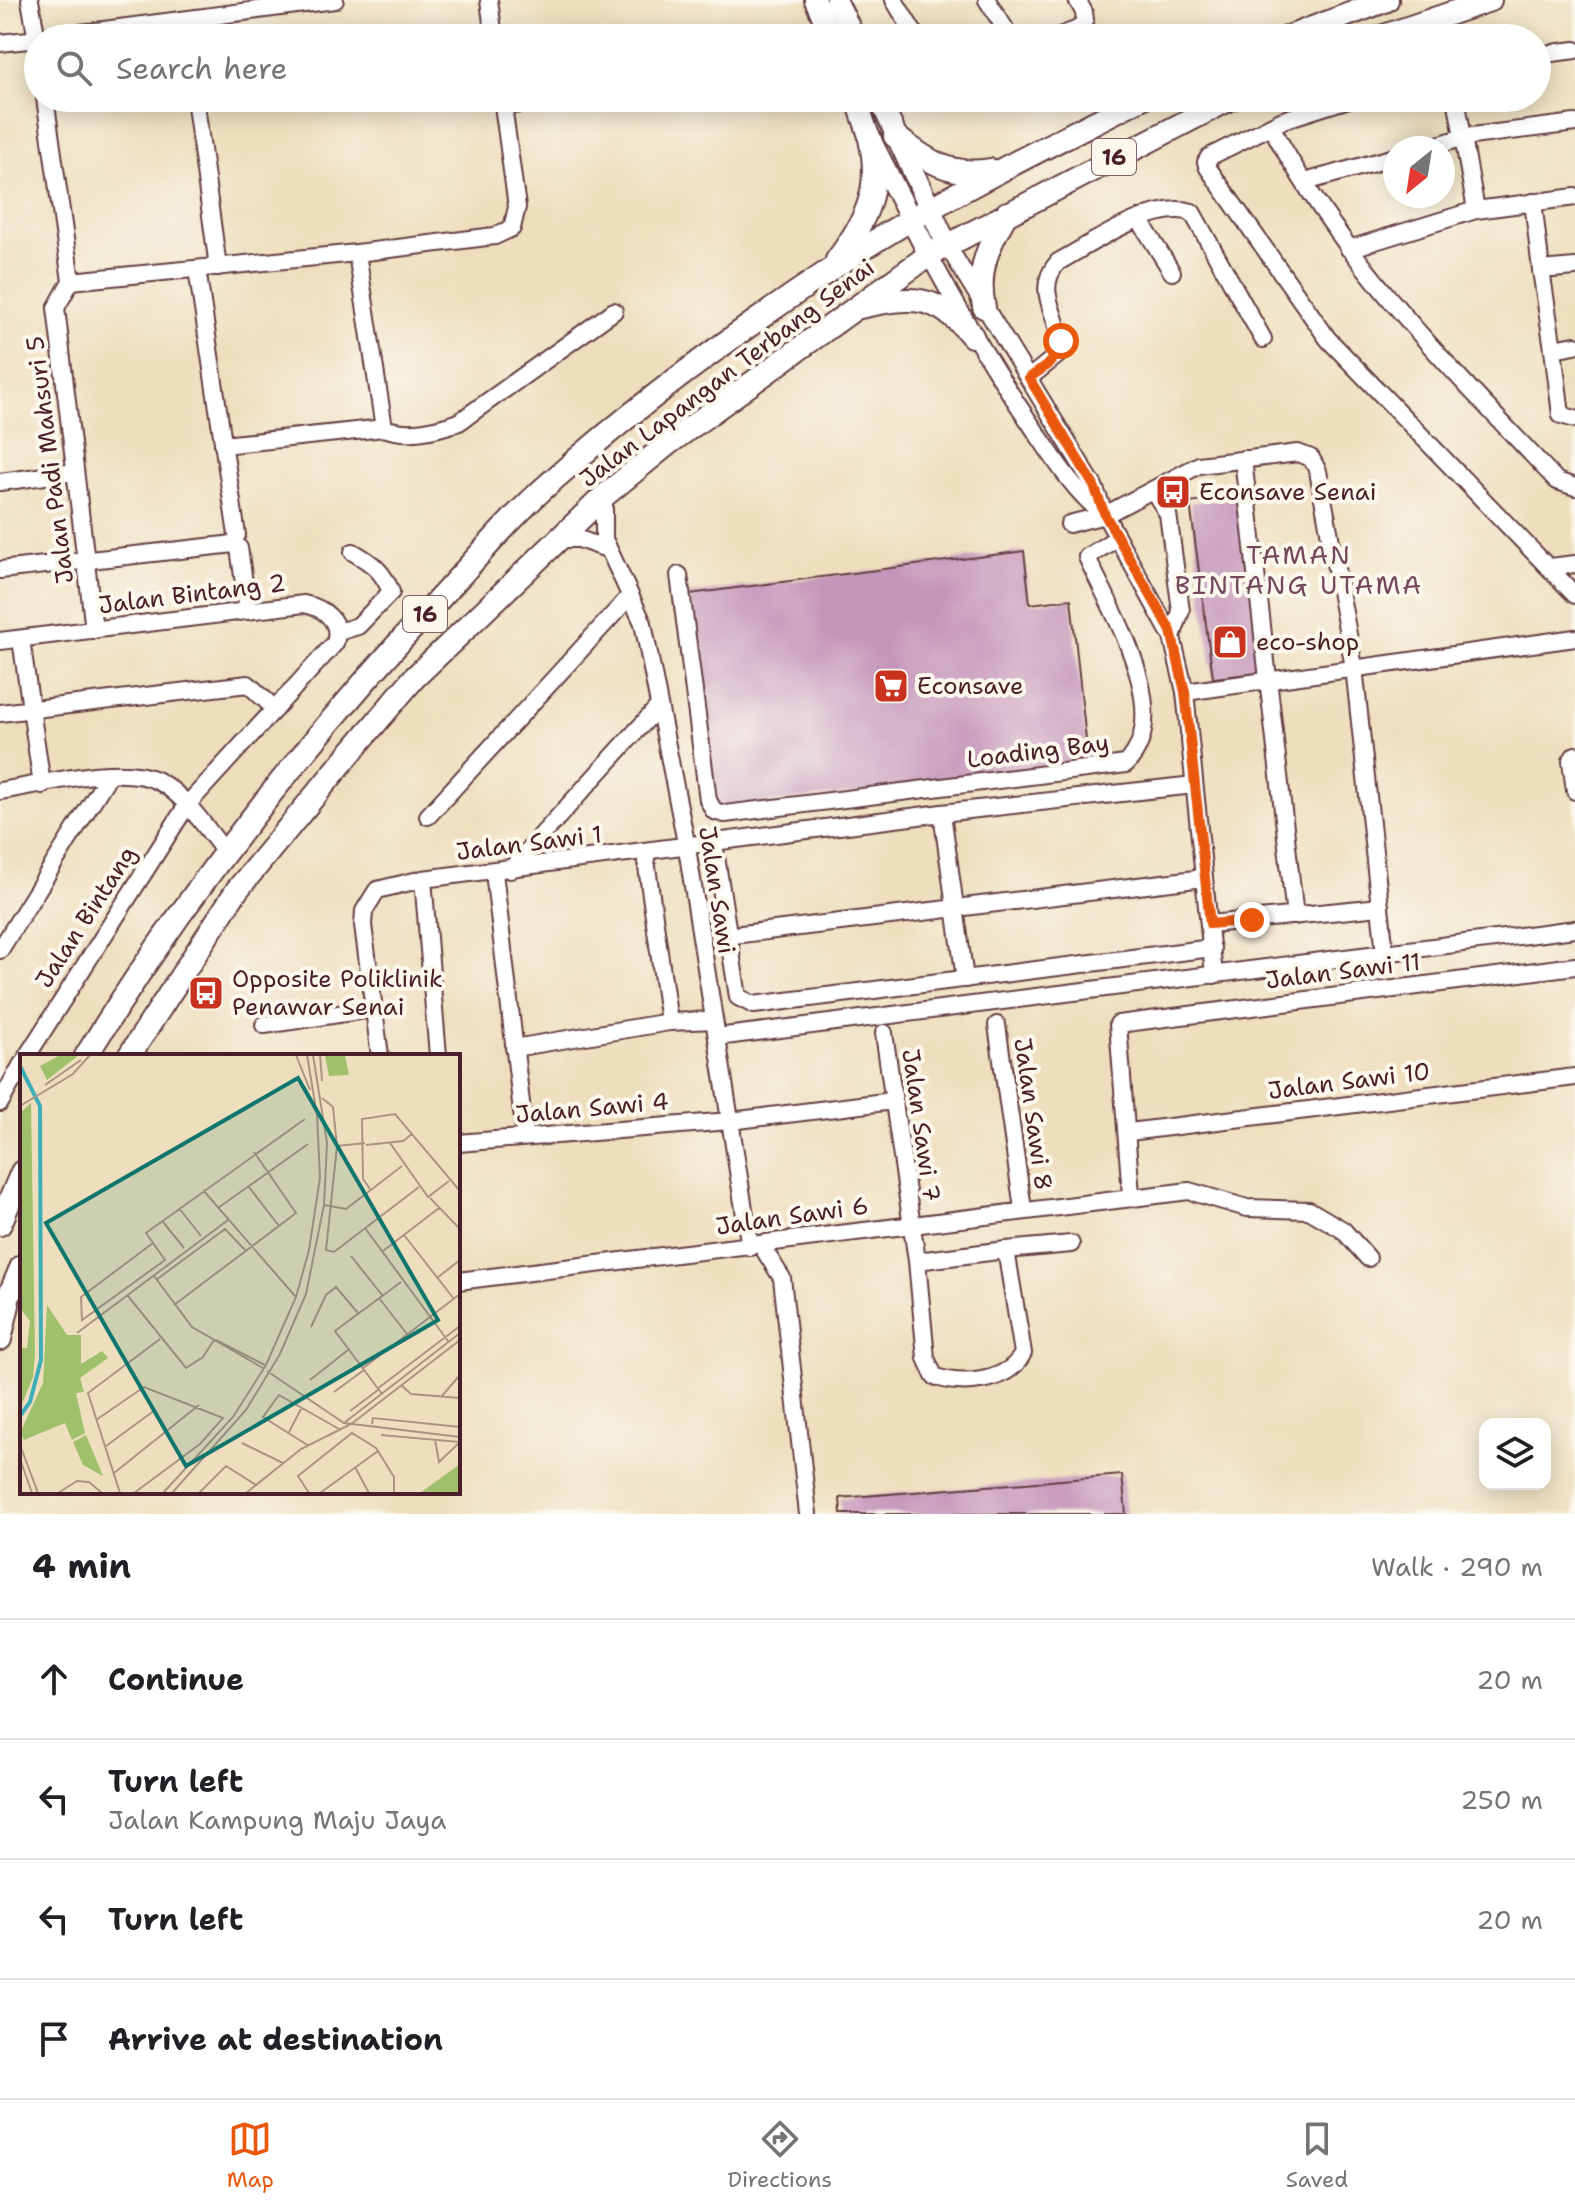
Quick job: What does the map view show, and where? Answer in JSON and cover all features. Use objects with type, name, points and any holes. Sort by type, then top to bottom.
[{"type":"highway","points":[[1323,24],[1387,0]]},
{"type":"highway","points":[[1419,24],[1490,0]]},
{"type":"highway","name":"Jalan Lapangan Terbang Senai","points":[[87,1054],[169,926],[225,852],[386,656],[551,481],[725,344],[832,268],[1003,168],[1114,112]]},
{"type":"highway","name":"Jalan Lapangan Terbang Senai","points":[[130,1054],[237,890],[414,678],[604,496],[669,443],[850,309],[938,250],[1204,112]]},
{"type":"highway","points":[[895,136],[927,160],[950,171],[1003,168]]},
{"type":"highway","points":[[832,268],[861,226],[875,192],[875,160],[870,139]]},
{"type":"highway","points":[[984,307],[980,289],[985,254],[1008,212]]},
{"type":"highway","points":[[850,309],[915,298],[953,314],[972,336]]},
{"type":"highway","points":[[0,1224],[20,1177]]},
{"type":"highway","points":[[0,1317],[20,1270]]},
{"type":"highway","points":[[0,1339],[12,1288]]},
{"type":"main road","points":[[815,0],[826,24]]},
{"type":"main road","points":[[836,0],[848,24]]},
{"type":"main road","points":[[861,112],[870,139],[938,250]]},
{"type":"main road","points":[[885,112],[920,217]]},
{"type":"street","points":[[30,0],[36,24]]},
{"type":"street","points":[[153,24],[257,6],[335,0]]},
{"type":"street","points":[[489,0],[492,24]]},
{"type":"street","points":[[894,0],[909,24]]},
{"type":"street","points":[[987,0],[1002,24]]},
{"type":"street","points":[[185,20],[186,24]]},
{"type":"street","points":[[0,43],[24,40]]},
{"type":"street","points":[[1551,53],[1575,50]]},
{"type":"street","name":"Jalan Padi Mahsuri 5","points":[[47,112],[71,281],[56,308],[94,630]]},
{"type":"street","points":[[197,112],[218,267]]},
{"type":"street","points":[[71,281],[495,236],[512,228],[517,207],[503,112]]},
{"type":"street","points":[[1312,112],[1271,126],[1209,157],[1206,162],[1208,168],[1328,339],[1575,595]]},
{"type":"street","points":[[1459,112],[1476,210]]},
{"type":"street","points":[[1455,140],[1575,123]]},
{"type":"street","points":[[1271,126],[1349,249],[1383,294],[1557,481],[1575,487]]},
{"type":"street","points":[[1305,182],[1383,160]]},
{"type":"street","points":[[1349,249],[1476,210],[1575,197]]},
{"type":"street","points":[[1533,202],[1541,270],[1565,347],[1561,415],[1575,419]]},
{"type":"street","points":[[1029,378],[1059,354],[1061,341],[1047,303],[1048,273],[1058,262],[1139,219],[1174,209],[1192,212],[1263,339]]},
{"type":"street","points":[[1139,219],[1172,272]]},
{"type":"street","points":[[938,250],[984,307],[1029,378],[1094,486],[1105,515],[1172,637],[1185,692],[1214,975]]},
{"type":"street","points":[[938,250],[972,336],[1079,495],[1105,515]]},
{"type":"street","points":[[357,253],[384,428]]},
{"type":"street","points":[[1541,270],[1575,267]]},
{"type":"street","points":[[197,269],[237,535]]},
{"type":"street","points":[[223,445],[384,428],[402,432],[433,430],[459,422],[614,311]]},
{"type":"street","points":[[1069,524],[1105,515],[1199,465],[1298,453],[1311,458],[1318,471],[1354,667],[1385,953]]},
{"type":"street","points":[[1243,459],[1295,916]]},
{"type":"street","points":[[0,482],[75,472]]},
{"type":"street","points":[[1153,490],[1168,514],[1181,611],[1172,637]]},
{"type":"street","name":"Jalan Sawi","points":[[604,496],[603,528],[607,549],[643,623],[687,848],[730,1121],[756,1246]]},
{"type":"street","name":"Loading Bay","points":[[887,794],[1126,764],[1137,753],[1145,734],[1142,682],[1087,557],[1117,538]]},
{"type":"street","points":[[557,539],[579,539],[607,549]]},
{"type":"street","points":[[0,570],[234,544],[239,548],[248,611]]},
{"type":"street","points":[[187,805],[335,643],[338,632],[358,626],[391,592],[385,575],[353,552]]},
{"type":"street","points":[[1550,567],[1575,564]]},
{"type":"street","points":[[679,575],[711,808],[725,814],[887,794],[890,820]]},
{"type":"street","points":[[428,816],[630,596]]},
{"type":"street","name":"Jalan Bintang 2","points":[[0,641],[304,604],[315,606],[334,620],[338,632]]},
{"type":"street","points":[[1185,692],[1575,638]]},
{"type":"street","points":[[21,639],[42,785]]},
{"type":"street","points":[[0,713],[248,684],[275,709]]},
{"type":"street","points":[[525,1137],[514,1048],[502,871],[659,706]]},
{"type":"street","points":[[1575,755],[1571,761],[1575,791]]},
{"type":"street","points":[[0,791],[133,772],[159,781],[187,805],[225,852]]},
{"type":"street","points":[[0,950],[109,775]]},
{"type":"street","name":"Jalan Sawi 1","points":[[372,1009],[363,925],[364,911],[377,890],[423,879],[687,848],[942,813],[1194,785]]},
{"type":"street","name":"Jalan Bintang","points":[[28,1054],[187,805]]},
{"type":"street","points":[[942,813],[965,979]]},
{"type":"street","points":[[714,844],[725,936],[738,997],[754,1005],[1212,948]]},
{"type":"street","points":[[645,853],[669,1022]]},
{"type":"street","points":[[725,936],[1204,878]]},
{"type":"street","points":[[423,879],[438,1054]]},
{"type":"street","points":[[1210,924],[1380,907]]},
{"type":"street","points":[[514,1048],[669,1022],[715,1029],[1214,975],[1575,929]]},
{"type":"street","name":"Jalan Sawi 11","points":[[1129,1132],[1118,1024],[1575,966]]},
{"type":"street","points":[[264,1025],[372,1009],[380,1054]]},
{"type":"street","name":"Jalan Sawi 8","points":[[997,1025],[1023,1209]]},
{"type":"street","name":"Jalan Sawi 7","points":[[884,1033],[917,1261],[926,1358],[934,1376],[949,1382],[976,1379],[1003,1375],[1017,1366],[1023,1353],[1006,1250]]},
{"type":"street","points":[[2,1094],[20,1067]]},
{"type":"street","name":"Jalan Sawi 10","points":[[1129,1132],[1575,1077]]},
{"type":"street","name":"Jalan Sawi 4","points":[[460,1143],[730,1121],[893,1101]]},
{"type":"street","points":[[1129,1132],[1131,1195]]},
{"type":"street","name":"Jalan Sawi 6","points":[[460,1280],[756,1246],[1131,1195],[1189,1191],[1247,1208],[1309,1210],[1343,1230],[1368,1258]]},
{"type":"street","points":[[917,1261],[1071,1244]]},
{"type":"street","points":[[756,1246],[782,1278],[808,1514]]},
{"type":"building","points":[[1241,495],[1261,673],[1213,678],[1190,503]]},
{"type":"building","name":"Econsave","points":[[1024,551],[1030,604],[1071,599],[1089,768],[717,808],[689,594]]},
{"type":"building","points":[[1122,1475],[1126,1514],[841,1514],[840,1498]]},
{"type":"place","name":"Econsave Senai","points":[[1173,492]]},
{"type":"place","name":"eco-shop","points":[[1230,642]]},
{"type":"place","name":"Econsave","points":[[891,686]]},
{"type":"place","name":"Opposite Poliklinik Penawar Senai","points":[[206,993]]},
{"type":"district","name":"TAMAN BINTANG UTAMA","points":[[1299,569]]},
{"type":"route","points":[[1061,341],[1059,354],[1029,378],[1094,486],[1105,515],[1171,631],[1185,692],[1210,924],[1252,920]]}]
